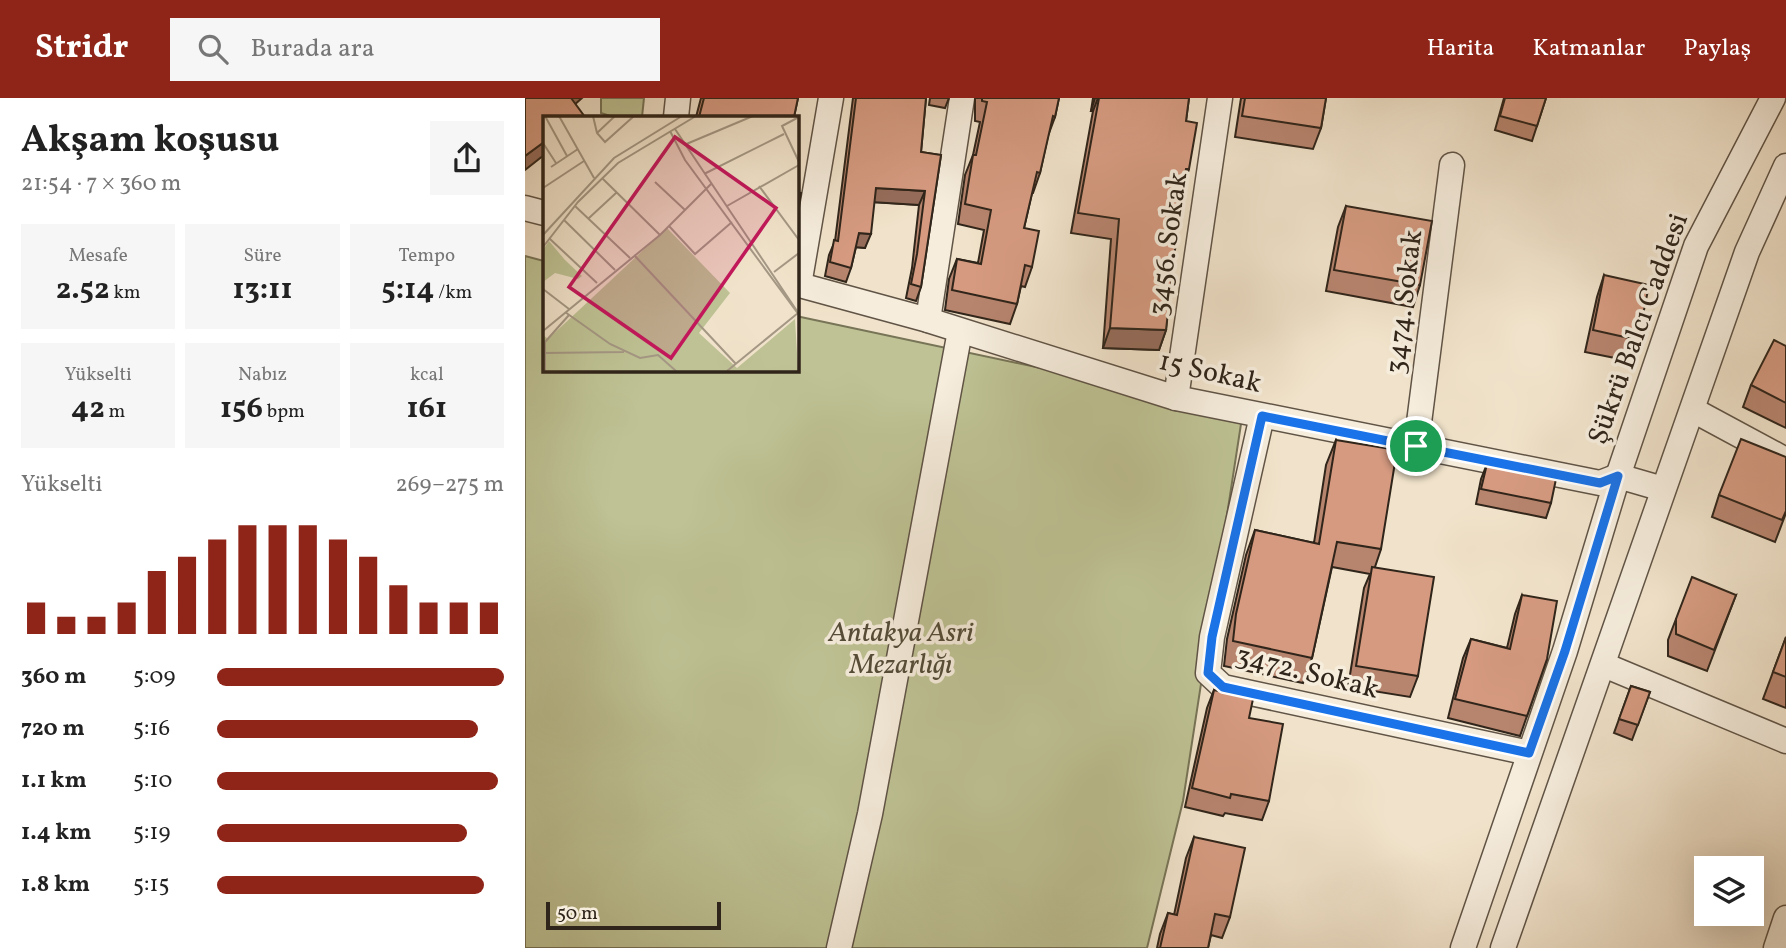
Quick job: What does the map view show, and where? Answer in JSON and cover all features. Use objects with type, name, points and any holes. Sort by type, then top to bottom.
[{"type":"street","points":[[675,116],[678,98]]},
{"type":"street","points":[[798,284],[831,98]]},
{"type":"street","points":[[928,320],[962,98]]},
{"type":"street","name":"3456. Sokak","points":[[1176,398],[1220,98]]},
{"type":"street","name":"Şükrü Balcı Caddesi","points":[[1463,948],[1565,651],[1618,476],[1696,246],[1773,98]]},
{"type":"street","name":"3474. Sokak","points":[[1416,446],[1452,165]]},
{"type":"street","points":[[1503,948],[1747,252],[1783,179]]},
{"type":"street","points":[[525,208],[543,213]]},
{"type":"street","name":"15 Sokak","points":[[798,284],[928,320],[1176,398],[1600,483],[1618,476]]},
{"type":"street","points":[[839,948],[870,814],[960,331]]},
{"type":"street","points":[[1693,410],[1786,460]]},
{"type":"street","name":"3472. Sokak","points":[[1262,416],[1212,637],[1208,673],[1223,687],[1529,753]]},
{"type":"street","points":[[1618,476],[1663,489]]},
{"type":"street","points":[[1604,665],[1786,741]]},
{"type":"street","points":[[1776,948],[1786,918]]},
{"type":"green space","points":[[601,98],[644,98],[642,116],[610,116],[601,113]]},
{"type":"green space","name":"Antakya Asri Mezarlığı","points":[[525,256],[543,261],[543,371],[798,371],[798,316],[1243,411],[1183,801],[1147,948],[525,948]]},
{"type":"building","points":[[525,98],[571,98],[584,116],[543,116],[543,143],[525,156]]},
{"type":"building","points":[[704,98],[798,98],[794,116],[699,116]]},
{"type":"building","points":[[856,98],[926,98],[921,152],[941,155],[921,287],[911,284],[925,191],[876,188],[871,234],[859,233],[851,268],[830,262],[834,240],[838,241]]},
{"type":"building","points":[[982,98],[1059,98],[1024,228],[1039,231],[1032,267],[1025,265],[1017,304],[952,290],[957,259],[981,264],[991,210],[965,204],[973,155],[976,155],[987,102],[982,101]]},
{"type":"building","points":[[1099,98],[1189,98],[1186,121],[1197,123],[1174,241],[1166,330],[1110,328],[1119,219],[1078,213]]},
{"type":"building","points":[[1245,98],[1326,98],[1321,128],[1242,116]]},
{"type":"building","points":[[1505,98],[1546,98],[1537,126],[1500,116]]},
{"type":"building","points":[[1346,206],[1432,221],[1420,285],[1334,270]]},
{"type":"building","points":[[1604,275],[1649,285],[1638,340],[1593,330]]},
{"type":"building","points":[[1774,340],[1786,346],[1786,403],[1751,385]]},
{"type":"building","points":[[1741,439],[1786,457],[1786,511],[1782,520],[1719,495]]},
{"type":"building","points":[[1336,440],[1397,450],[1381,549],[1337,542],[1312,658],[1233,641],[1236,614],[1255,530],[1319,544]]},
{"type":"building","points":[[1487,464],[1556,479],[1551,503],[1481,489]]},
{"type":"building","points":[[1372,567],[1434,577],[1418,676],[1356,666]]},
{"type":"building","points":[[1692,577],[1736,595],[1714,650],[1676,634],[1676,619]]},
{"type":"building","points":[[1522,595],[1557,601],[1547,659],[1527,716],[1455,699],[1471,639],[1510,649]]},
{"type":"building","points":[[1786,637],[1786,677],[1773,672]]},
{"type":"building","points":[[1631,686],[1650,692],[1638,725],[1619,719]]},
{"type":"building","points":[[1214,690],[1253,699],[1249,718],[1283,724],[1269,801],[1231,794],[1230,798],[1192,788]]},
{"type":"building","points":[[1194,837],[1245,848],[1230,917],[1215,914],[1208,948],[1160,948],[1168,913],[1177,915]]},
{"type":"route","points":[[1262,416],[1416,446],[1600,483],[1618,476],[1565,651],[1529,753],[1223,687],[1208,673],[1212,637],[1262,416]]}]
